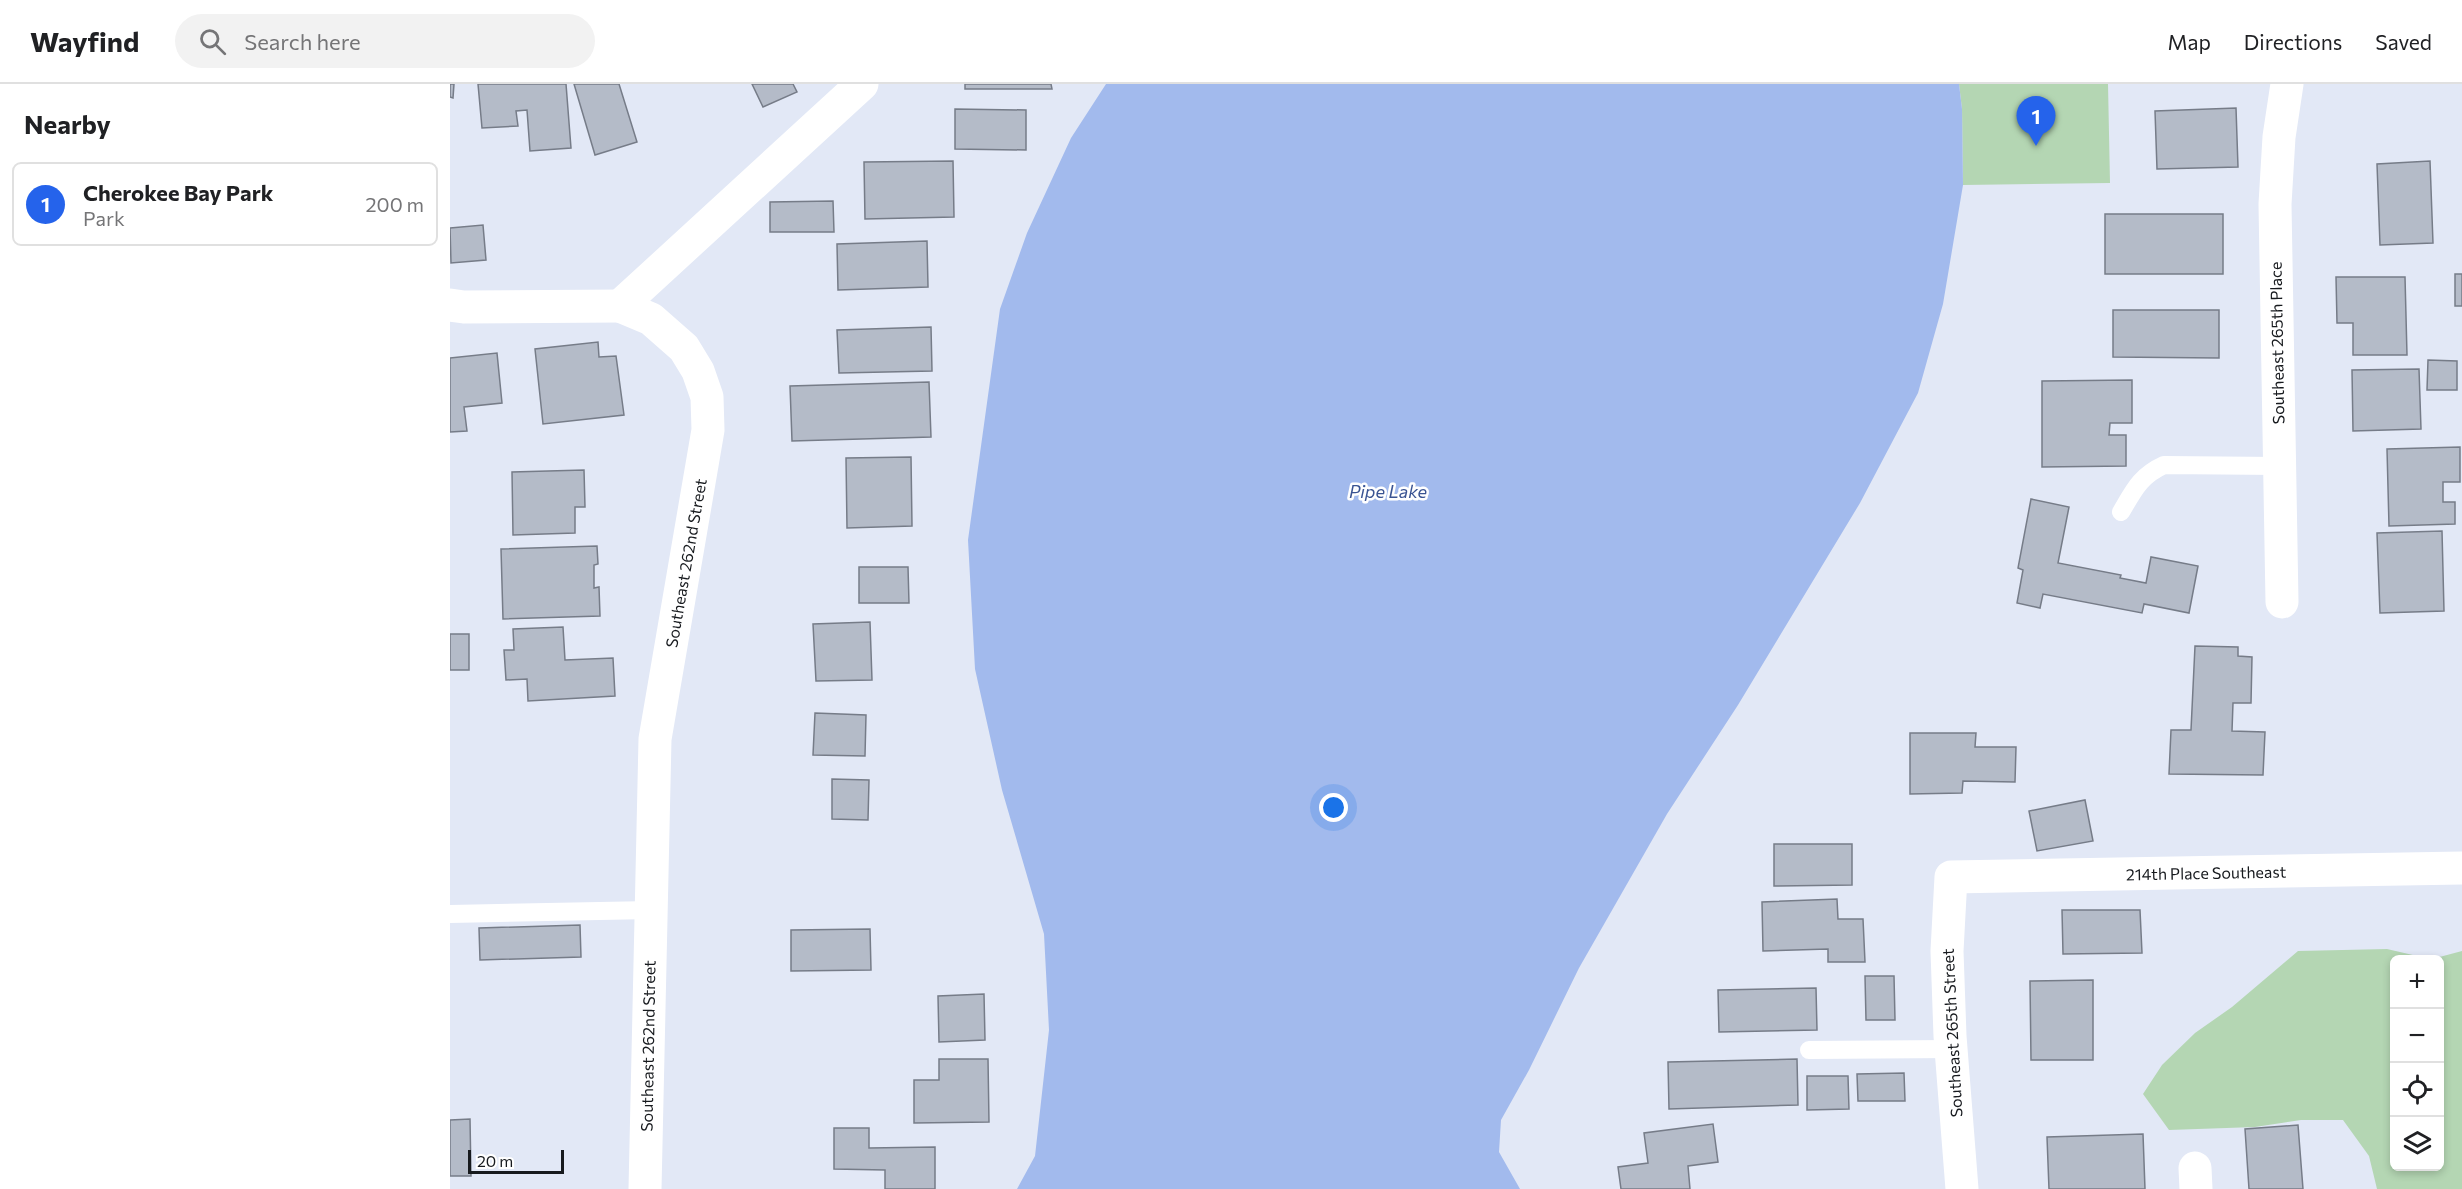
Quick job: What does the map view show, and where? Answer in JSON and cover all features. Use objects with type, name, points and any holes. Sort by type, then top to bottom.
[{"type":"street","points":[[450,305],[464,307],[620,306],[862,84]]},
{"type":"street","name":"Southeast 265th Place","points":[[2282,602],[2275,204],[2279,137],[2287,84]]},
{"type":"street","name":"Southeast 262nd Street","points":[[620,306],[651,319],[684,348],[698,371],[707,397],[708,430],[656,739],[645,1189]]},
{"type":"street","name":"214th Place Southeast","points":[[1951,877],[2462,868]]},
{"type":"street","name":"Southeast 265th Street","points":[[1951,877],[1947,951],[1951,1049],[1962,1189]]},
{"type":"lane","points":[[2121,512],[2140,481],[2150,472],[2164,465],[2279,466]]},
{"type":"lane","points":[[450,914],[652,910]]},
{"type":"lane","points":[[1809,1050],[1951,1049]]},
{"type":"green space","points":[[1959,84],[2108,84],[2110,183],[1963,185],[1962,109]]},
{"type":"green space","points":[[2387,949],[2413,955],[2390,955],[2390,1171],[2444,1171],[2444,956],[2462,951],[2462,1189],[2377,1189],[2369,1156],[2343,1120],[2301,1120],[2255,1127],[2169,1130],[2143,1094],[2162,1065],[2195,1033],[2232,1007],[2298,951]]},
{"type":"water","name":"Pipe Lake","points":[[1106,84],[1959,84],[1962,109],[1963,185],[1943,304],[1918,393],[1860,503],[1738,705],[1667,814],[1579,968],[1529,1070],[1501,1120],[1499,1152],[1520,1189],[1017,1189],[1035,1156],[1049,1030],[1044,934],[1002,790],[975,669],[968,540],[1000,309],[1027,233],[1071,138]]},
{"type":"building","points":[[450,84],[454,84],[453,98],[450,97]]},
{"type":"building","points":[[478,84],[566,84],[571,148],[530,151],[527,110],[516,111],[518,126],[482,128]]},
{"type":"building","points":[[574,84],[619,84],[637,142],[595,155]]},
{"type":"building","points":[[752,84],[793,84],[797,92],[763,107]]},
{"type":"building","points":[[965,84],[1051,84],[1052,89],[965,89]]},
{"type":"building","points":[[2236,108],[2238,167],[2157,169],[2155,111]]},
{"type":"building","points":[[955,109],[1026,110],[1026,150],[955,149]]},
{"type":"building","points":[[953,161],[954,217],[865,219],[864,162]]},
{"type":"building","points":[[2430,161],[2433,243],[2380,245],[2377,164]]},
{"type":"building","points":[[833,201],[834,232],[770,232],[770,202]]},
{"type":"building","points":[[2105,214],[2223,214],[2223,274],[2105,274]]},
{"type":"building","points":[[483,225],[486,260],[451,263],[450,228]]},
{"type":"building","points":[[927,241],[928,287],[838,290],[837,244]]},
{"type":"building","points":[[2455,274],[2462,274],[2462,306],[2455,306]]},
{"type":"building","points":[[2336,277],[2405,277],[2407,355],[2353,355],[2353,323],[2337,323]]},
{"type":"building","points":[[2113,310],[2219,310],[2219,358],[2113,357]]},
{"type":"building","points":[[931,327],[932,371],[839,373],[837,330]]},
{"type":"building","points":[[598,342],[599,357],[616,356],[624,415],[543,424],[535,349]]},
{"type":"building","points":[[497,353],[502,403],[464,407],[467,431],[450,432],[450,358]]},
{"type":"building","points":[[2428,360],[2457,361],[2457,390],[2427,390]]},
{"type":"building","points":[[2419,369],[2421,429],[2353,431],[2352,370]]},
{"type":"building","points":[[2132,380],[2132,423],[2110,423],[2109,435],[2126,435],[2126,466],[2042,467],[2042,381]]},
{"type":"building","points":[[929,382],[931,437],[792,441],[790,386]]},
{"type":"building","points":[[2460,447],[2460,482],[2443,482],[2443,502],[2455,502],[2455,524],[2389,526],[2387,449]]},
{"type":"building","points":[[911,457],[912,526],[847,528],[846,458]]},
{"type":"building","points":[[584,470],[585,507],[575,507],[575,533],[513,535],[512,472]]},
{"type":"building","points":[[2031,499],[2069,507],[2058,563],[2121,575],[2120,578],[2146,583],[2151,557],[2198,566],[2189,613],[2144,604],[2142,613],[2043,594],[2040,608],[2017,603],[2023,570],[2018,568]]},
{"type":"building","points":[[2442,531],[2444,611],[2380,613],[2377,533]]},
{"type":"building","points":[[597,546],[598,564],[594,565],[594,588],[599,587],[600,616],[503,619],[501,549]]},
{"type":"building","points":[[859,567],[908,567],[909,603],[859,603]]},
{"type":"building","points":[[870,622],[872,680],[816,681],[813,624]]},
{"type":"building","points":[[563,627],[565,660],[613,658],[615,696],[528,701],[527,679],[506,680],[504,650],[514,650],[513,629]]},
{"type":"building","points":[[450,634],[469,634],[469,670],[450,670]]},
{"type":"building","points":[[2195,646],[2238,647],[2238,656],[2252,657],[2251,703],[2233,703],[2232,731],[2265,732],[2263,775],[2169,774],[2171,730],[2191,730]]},
{"type":"building","points":[[815,713],[866,715],[865,756],[813,755]]},
{"type":"building","points":[[1910,733],[1976,733],[1975,747],[2016,747],[2015,782],[1963,781],[1962,793],[1910,794]]},
{"type":"building","points":[[832,779],[869,780],[868,820],[832,819]]},
{"type":"building","points":[[2085,800],[2093,841],[2037,851],[2029,811]]},
{"type":"building","points":[[1774,844],[1852,844],[1852,885],[1774,886]]},
{"type":"building","points":[[1837,899],[1838,919],[1863,919],[1865,962],[1828,962],[1828,949],[1763,951],[1762,902]]},
{"type":"building","points":[[2062,910],[2140,910],[2142,953],[2063,954]]},
{"type":"building","points":[[580,925],[581,957],[480,960],[479,928]]},
{"type":"building","points":[[870,929],[871,970],[791,971],[791,930]]},
{"type":"building","points":[[1865,976],[1894,976],[1895,1020],[1866,1020]]},
{"type":"building","points":[[2093,980],[2093,1060],[2031,1060],[2030,981]]},
{"type":"building","points":[[1816,988],[1817,1030],[1719,1032],[1718,990]]},
{"type":"building","points":[[984,994],[985,1040],[939,1042],[938,996]]},
{"type":"building","points":[[939,1059],[988,1059],[989,1122],[914,1123],[914,1080],[939,1080]]},
{"type":"building","points":[[1797,1059],[1798,1105],[1669,1109],[1668,1062]]},
{"type":"building","points":[[1904,1073],[1905,1101],[1858,1101],[1857,1074]]},
{"type":"building","points":[[1807,1076],[1848,1076],[1849,1109],[1807,1110]]},
{"type":"building","points":[[470,1119],[471,1176],[450,1176],[450,1120]]},
{"type":"building","points":[[1713,1124],[1718,1162],[1688,1166],[1690,1189],[1621,1189],[1618,1167],[1648,1163],[1644,1133]]},
{"type":"building","points":[[2298,1125],[2303,1189],[2249,1189],[2245,1129]]},
{"type":"building","points":[[834,1128],[869,1128],[869,1148],[935,1147],[935,1189],[885,1189],[885,1170],[834,1169]]},
{"type":"building","points":[[2143,1134],[2145,1189],[2049,1189],[2047,1137]]},
{"type":"place","name":"Cherokee Bay Park","points":[[2036,146]]}]
